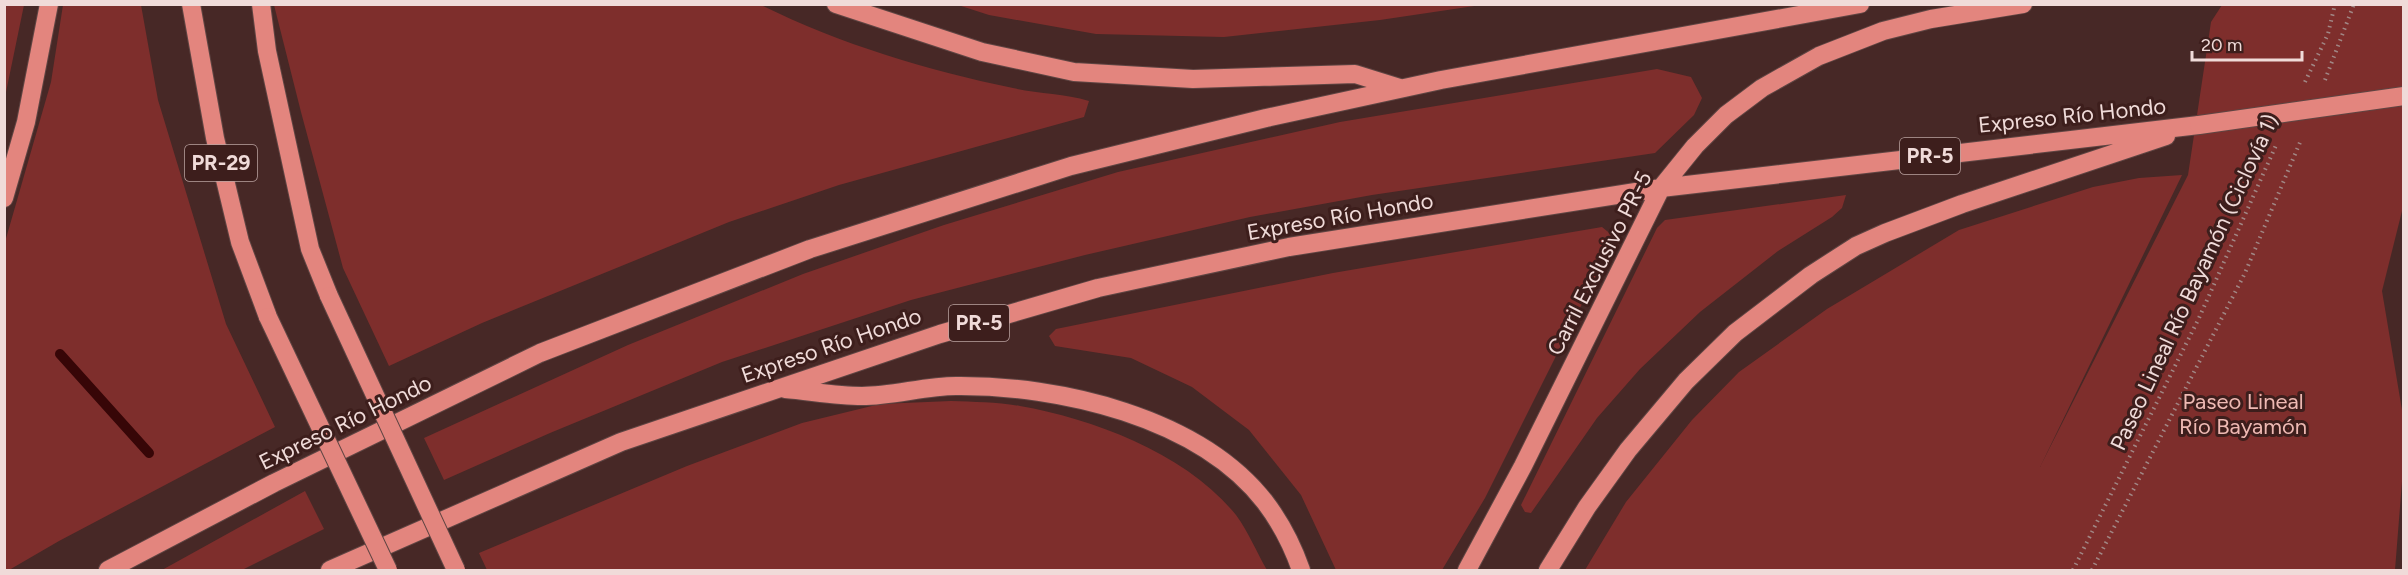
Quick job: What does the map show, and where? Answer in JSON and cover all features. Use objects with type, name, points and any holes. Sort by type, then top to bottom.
[{"type":"highway","points":[[4,198],[26,122],[49,4]]},
{"type":"highway","name":"PR-29","points":[[191,4],[215,138],[240,242],[268,317],[388,570]]},
{"type":"highway","name":"PR-29","points":[[261,4],[267,51],[310,249],[329,296],[456,570]]},
{"type":"highway","points":[[837,4],[982,52],[1074,72],[1193,79],[1355,74],[1401,89]]},
{"type":"highway","name":"Expreso Río Hondo","points":[[108,570],[274,483],[540,353],[810,249],[1071,166],[1266,118],[1401,89],[1645,42],[1860,4]]},
{"type":"highway","name":"Carril Exclusivo PR-5","points":[[1467,570],[1523,466],[1661,188],[1695,146],[1726,115],[1762,88],[1819,56],[1882,31],[1931,19],[2023,4]]},
{"type":"highway","name":"Expreso Río Hondo","points":[[330,570],[621,442],[940,334],[1098,288],[1289,247],[1661,188],[2199,125],[2403,96]]},
{"type":"highway","points":[[1548,570],[1587,507],[1621,460],[1686,381],[1735,333],[1811,275],[1856,246],[1885,233],[1962,204],[2199,125]]},
{"type":"highway","points":[[777,388],[861,396],[955,386],[1011,389],[1070,397],[1131,414],[1186,437],[1215,455],[1243,478],[1265,502],[1282,529],[1301,570]]},
{"type":"path","points":[[2302,88],[2328,34],[2335,4]]},
{"type":"path","points":[[2323,85],[2355,4]]},
{"type":"path","points":[[2092,570],[2245,273],[2306,129]]},
{"type":"path","name":"Paseo Lineal Río Bayamón (Ciclovía 1)","points":[[2073,570],[2199,318],[2277,142]]},
{"type":"green space","points":[[4,5],[24,5],[5,97]]},
{"type":"green space","points":[[63,5],[141,5],[158,100],[226,324],[275,427],[59,541],[9,570],[5,570],[5,242],[51,82]]},
{"type":"green space","points":[[274,5],[761,5],[821,32],[916,64],[1013,88],[1089,101],[1084,117],[839,185],[729,222],[482,323],[389,366],[343,268]]},
{"type":"green space","points":[[958,5],[1481,5],[1380,20],[1224,37],[1096,34],[989,15]]},
{"type":"green space","name":"Paseo Lineal Río Bayamón","points":[[2222,5],[2403,5],[2403,207],[2382,291],[2403,416],[2403,469],[2395,570],[1585,570],[1626,502],[1692,420],[1739,372],[1827,309],[1959,230],[2093,187],[2139,178],[2182,175],[2040,467],[2188,175],[2211,22]]},
{"type":"green space","points":[[1657,69],[1691,77],[1702,98],[1694,115],[1655,153],[1372,195],[1250,217],[1085,255],[911,300],[722,362],[550,433],[444,480],[424,438],[628,345],[803,274],[944,225],[1118,172],[1340,122]]},
{"type":"green space","points":[[1846,195],[1842,208],[1832,217],[1778,251],[1700,312],[1640,369],[1597,418],[1531,513],[1525,512],[1521,505],[1657,228],[1665,220]]},
{"type":"green space","points":[[1602,227],[1613,236],[1609,250],[1485,498],[1442,570],[1336,570],[1301,495],[1249,430],[1192,387],[1131,358],[1055,346],[1049,336],[1056,329],[1333,273]]},
{"type":"green space","points":[[951,401],[1003,404],[1049,412],[1108,430],[1166,457],[1216,493],[1236,515],[1267,570],[487,570],[479,553],[687,466],[802,423],[880,404]]},
{"type":"green space","points":[[305,491],[324,529],[242,570],[162,570]]},
{"type":"waterway","points":[[60,354],[149,453]]}]
